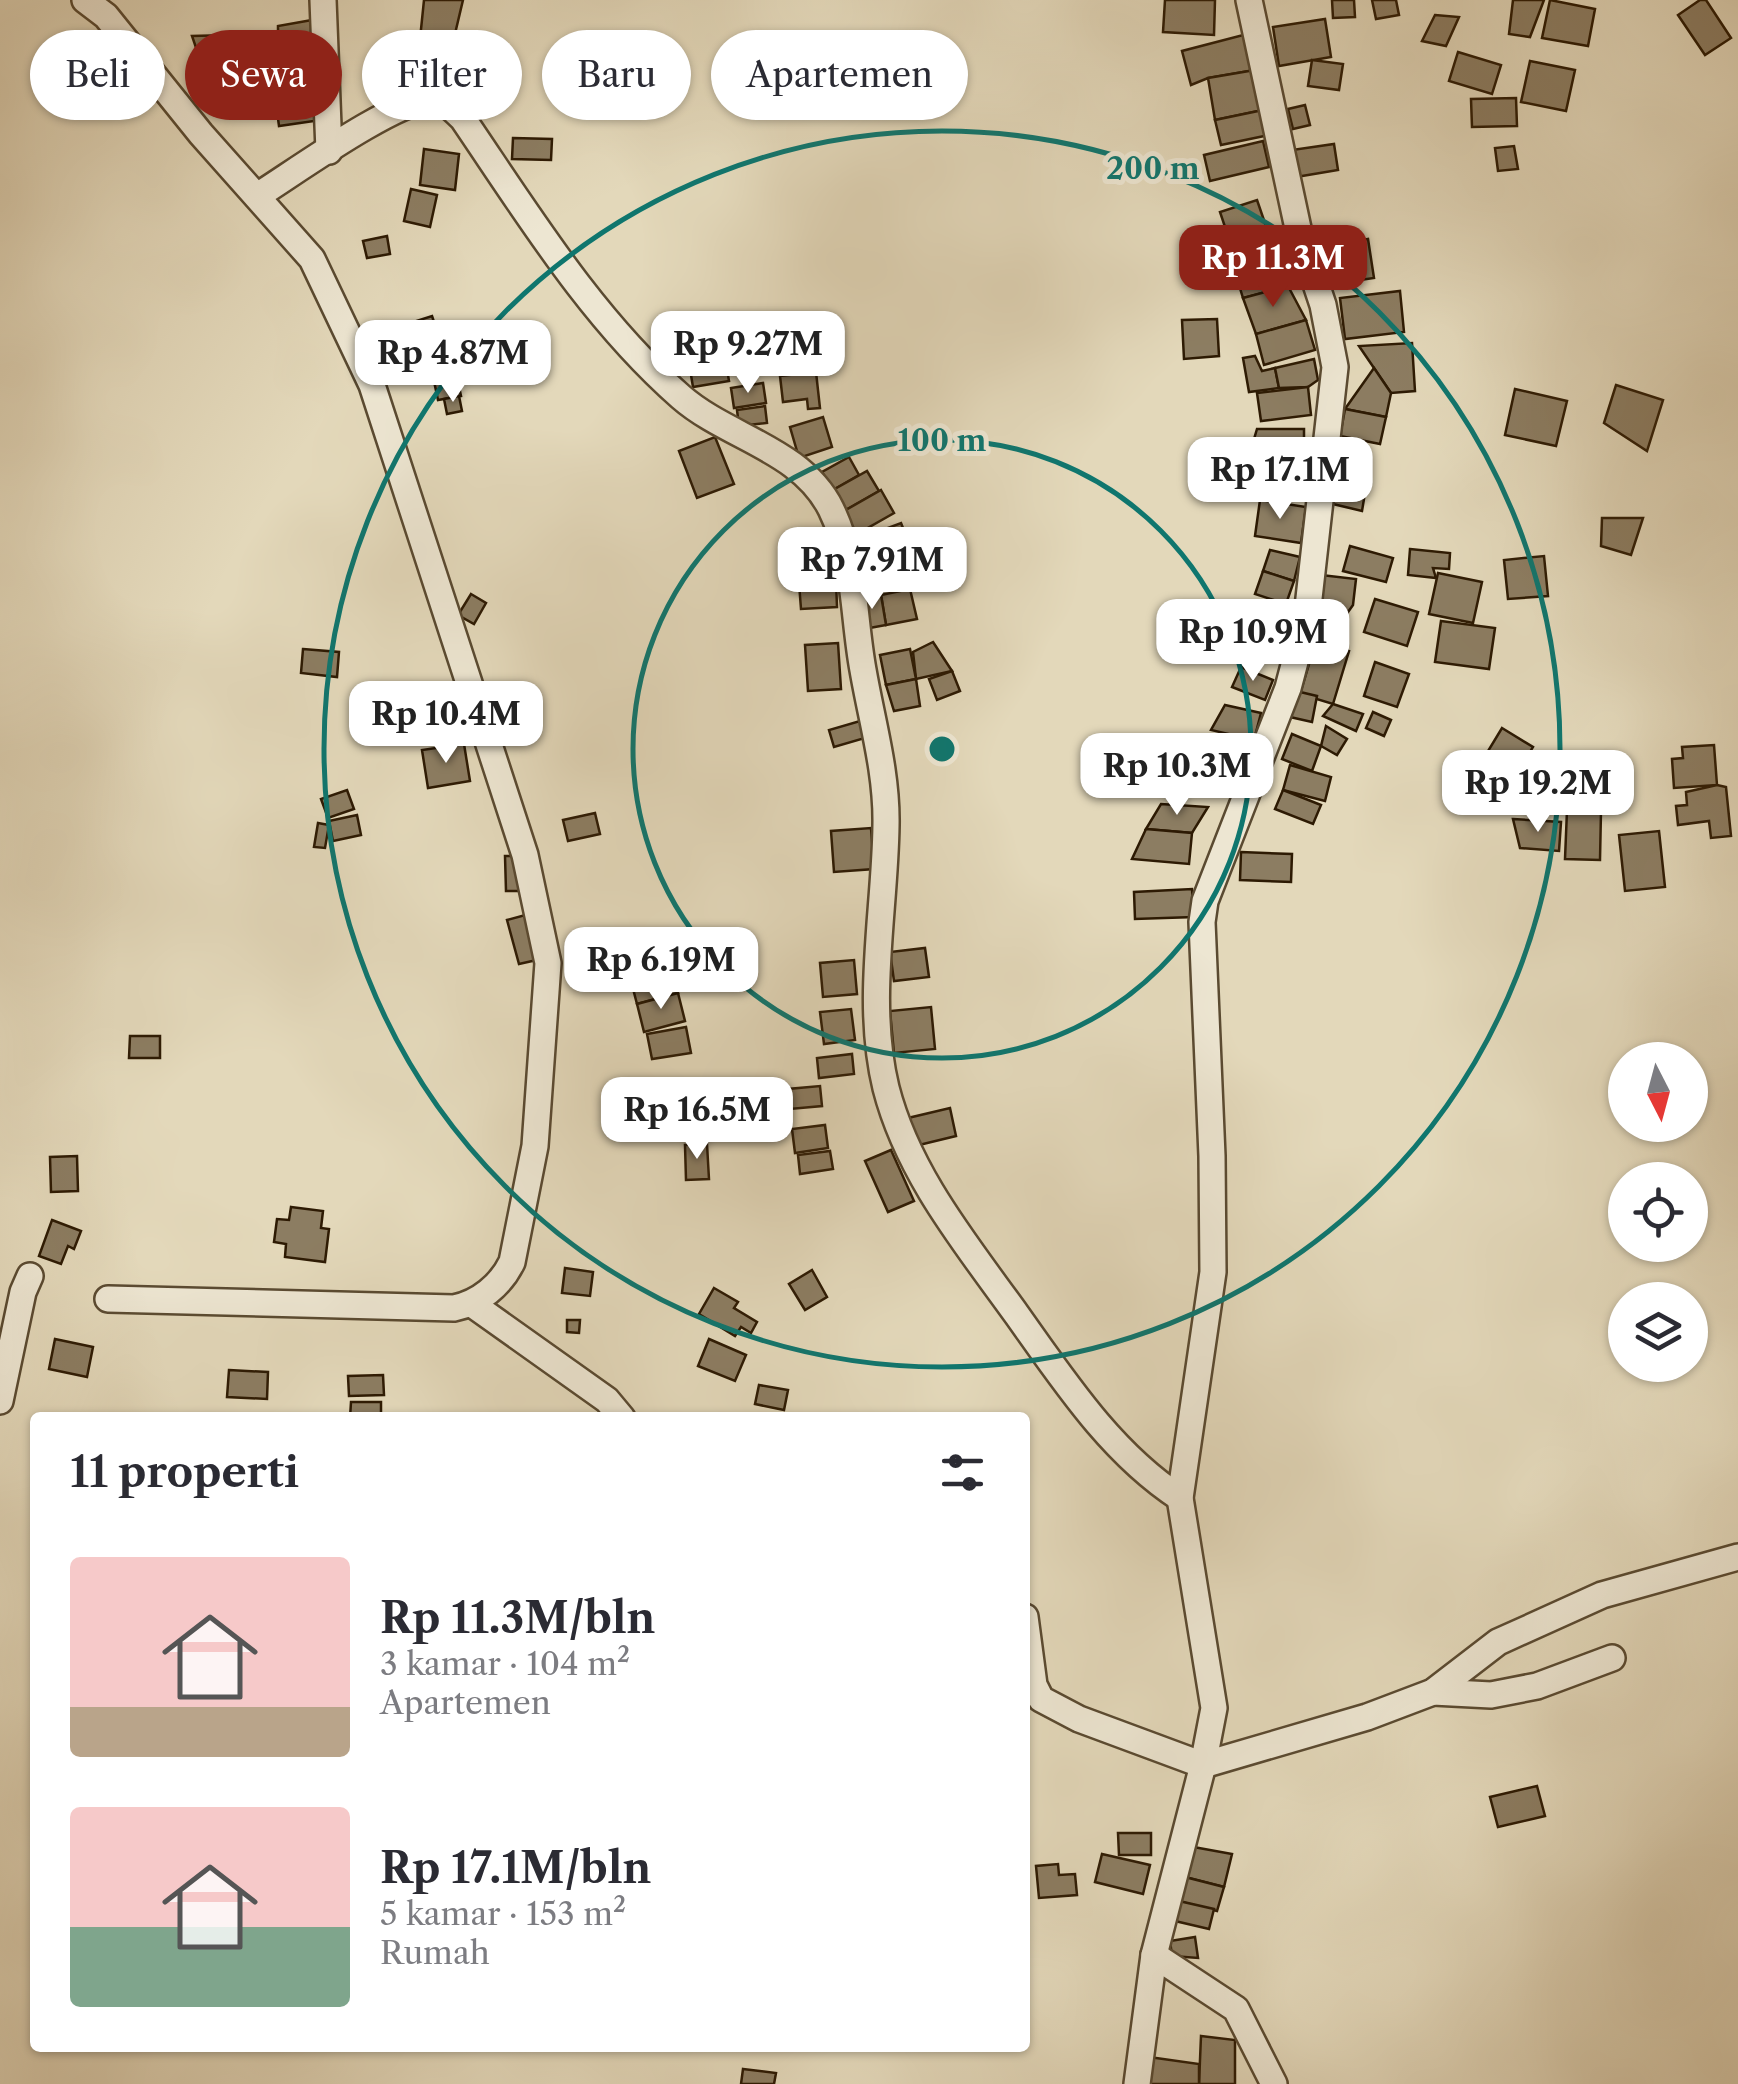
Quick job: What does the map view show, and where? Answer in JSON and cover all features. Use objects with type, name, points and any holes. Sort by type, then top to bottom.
[{"type":"street","points":[[85,0],[106,16],[201,134],[312,260],[372,385],[525,855],[548,963],[535,1146],[512,1262],[503,1278],[472,1304],[454,1308],[108,1299]]},
{"type":"street","points":[[323,0],[329,151]]},
{"type":"street","points":[[1137,2084],[1154,1954],[1204,1765],[1214,1703],[1180,1498],[1213,1272],[1202,922],[1205,901],[1288,688],[1307,616],[1336,367],[1323,305],[1299,232],[1249,0]]},
{"type":"street","points":[[257,196],[369,124],[407,105],[425,100],[447,104],[463,119],[556,256],[618,335],[683,399],[789,462],[820,491],[839,528],[850,564],[862,670],[879,744],[886,822],[877,1018],[886,1088],[894,1112],[932,1196],[1056,1369],[1133,1462],[1180,1498]]},
{"type":"street","points":[[0,1401],[23,1292],[30,1276]]},
{"type":"street","points":[[472,1304],[607,1400],[617,1412]]},
{"type":"street","points":[[1030,1655],[1034,1685],[1041,1699],[1079,1719],[1204,1765],[1367,1717],[1433,1692],[1498,1642],[1518,1632],[1609,1592],[1738,1557]]},
{"type":"street","points":[[1433,1692],[1492,1695],[1537,1686],[1612,1658]]},
{"type":"street","points":[[1154,1954],[1232,2004],[1274,2084]]},
{"type":"building","points":[[424,0],[463,0],[456,30],[421,30]]},
{"type":"building","points":[[1165,0],[1215,0],[1214,35],[1163,32]]},
{"type":"building","points":[[1332,0],[1354,0],[1355,17],[1333,18]]},
{"type":"building","points":[[1372,0],[1396,0],[1399,15],[1376,19]]},
{"type":"building","points":[[1513,0],[1544,0],[1530,37],[1509,34]]},
{"type":"building","points":[[1550,0],[1595,9],[1588,46],[1542,38]]},
{"type":"building","points":[[1706,0],[1731,38],[1705,55],[1678,15]]},
{"type":"building","points":[[1435,15],[1459,17],[1446,46],[1422,41]]},
{"type":"building","points":[[1325,19],[1331,57],[1279,66],[1273,27]]},
{"type":"building","points":[[312,20],[313,30],[278,30],[278,26]]},
{"type":"building","points":[[1247,34],[1255,70],[1191,85],[1182,51]]},
{"type":"building","points":[[1458,52],[1501,65],[1492,94],[1449,81]]},
{"type":"building","points":[[1312,60],[1343,64],[1339,90],[1308,86]]},
{"type":"building","points":[[1530,61],[1575,70],[1566,111],[1521,102]]},
{"type":"building","points":[[1255,70],[1263,110],[1215,120],[1208,78]]},
{"type":"building","points":[[1516,98],[1517,126],[1472,127],[1471,99]]},
{"type":"building","points":[[1305,105],[1310,125],[1293,129],[1288,109]]},
{"type":"building","points":[[1263,110],[1269,135],[1221,145],[1215,120]]},
{"type":"building","points":[[278,120],[321,120],[279,126]]},
{"type":"building","points":[[513,138],[552,139],[551,160],[512,159]]},
{"type":"building","points":[[1263,141],[1269,167],[1210,181],[1204,155]]},
{"type":"building","points":[[1334,144],[1338,170],[1296,177],[1292,150]]},
{"type":"building","points":[[1514,146],[1518,169],[1498,171],[1495,148]]},
{"type":"building","points":[[424,149],[459,154],[455,190],[420,185]]},
{"type":"building","points":[[411,189],[437,195],[430,227],[404,221]]},
{"type":"building","points":[[1257,200],[1267,229],[1230,242],[1220,212]]},
{"type":"building","points":[[1274,235],[1281,261],[1235,272],[1230,246]]},
{"type":"building","points":[[387,236],[390,254],[367,258],[363,241]]},
{"type":"building","points":[[1368,239],[1374,278],[1339,283],[1334,245]]},
{"type":"building","points":[[1281,261],[1288,286],[1243,298],[1235,272]]},
{"type":"building","points":[[1288,286],[1306,320],[1256,334],[1243,298]]},
{"type":"building","points":[[1400,291],[1404,332],[1345,339],[1340,298]]},
{"type":"building","points":[[432,316],[444,352],[422,359],[410,323]]},
{"type":"building","points":[[1217,319],[1219,356],[1184,359],[1182,320]]},
{"type":"building","points":[[1306,320],[1315,350],[1264,365],[1256,334]]},
{"type":"building","points":[[1412,343],[1415,391],[1391,393],[1359,346]]},
{"type":"building","points":[[1255,356],[1262,371],[1275,368],[1279,388],[1249,392],[1243,358]]},
{"type":"building","points":[[725,357],[729,381],[693,387],[689,363]]},
{"type":"building","points":[[1314,359],[1318,380],[1308,387],[1279,388],[1275,368]]},
{"type":"building","points":[[454,363],[461,396],[438,400],[431,367]]},
{"type":"building","points":[[1374,368],[1391,393],[1386,417],[1345,409]]},
{"type":"building","points":[[816,372],[820,408],[808,409],[807,399],[783,402],[780,376]]},
{"type":"building","points":[[763,383],[766,403],[734,408],[731,388]]},
{"type":"building","points":[[1616,385],[1663,400],[1647,451],[1604,423]]},
{"type":"building","points":[[1308,387],[1311,415],[1261,421],[1257,393]]},
{"type":"building","points":[[1515,389],[1567,401],[1556,446],[1505,435]]},
{"type":"building","points":[[459,396],[462,411],[447,414],[444,399]]},
{"type":"building","points":[[765,406],[767,423],[739,426],[737,410]]},
{"type":"building","points":[[1345,409],[1386,417],[1380,444],[1340,436]]},
{"type":"building","points":[[823,417],[832,447],[799,458],[790,427]]},
{"type":"building","points":[[1257,429],[1304,429],[1304,455],[1249,456]]},
{"type":"building","points":[[715,437],[734,484],[697,498],[679,451]]},
{"type":"building","points":[[849,457],[859,475],[833,490],[822,472]]},
{"type":"building","points":[[867,471],[879,491],[844,511],[833,490]]},
{"type":"building","points":[[881,490],[894,513],[857,534],[844,511]]},
{"type":"building","points":[[1336,492],[1364,499],[1362,511],[1333,504]]},
{"type":"building","points":[[1260,500],[1306,507],[1301,543],[1255,536]]},
{"type":"building","points":[[1602,518],[1643,518],[1631,555],[1601,546]]},
{"type":"building","points":[[901,523],[907,538],[877,549],[865,549],[861,538]]},
{"type":"building","points":[[907,538],[918,565],[884,573],[877,549]]},
{"type":"building","points":[[1350,546],[1393,558],[1386,582],[1343,571]]},
{"type":"building","points":[[1410,549],[1450,553],[1449,569],[1433,568],[1436,578],[1408,575]]},
{"type":"building","points":[[1270,550],[1300,557],[1294,581],[1263,571]]},
{"type":"building","points":[[1544,556],[1548,596],[1508,599],[1504,560]]},
{"type":"building","points":[[1263,571],[1294,581],[1286,604],[1255,594]]},
{"type":"building","points":[[1438,573],[1482,582],[1473,623],[1429,614]]},
{"type":"building","points":[[1321,575],[1356,579],[1353,605],[1341,622],[1316,619]]},
{"type":"building","points":[[836,581],[837,607],[801,609],[799,583]]},
{"type":"building","points":[[910,589],[917,619],[886,625],[881,595]]},
{"type":"building","points":[[471,594],[486,603],[474,624],[458,615]]},
{"type":"building","points":[[881,595],[886,625],[864,629],[858,598]]},
{"type":"building","points":[[1375,599],[1418,612],[1407,646],[1364,632]]},
{"type":"building","points":[[1441,621],[1495,628],[1489,669],[1435,662]]},
{"type":"building","points":[[1316,641],[1349,651],[1333,704],[1300,694]]},
{"type":"building","points":[[933,642],[952,671],[916,679],[913,652]]},
{"type":"building","points":[[838,643],[841,689],[808,691],[805,645]]},
{"type":"building","points":[[303,649],[339,652],[337,677],[301,673]]},
{"type":"building","points":[[910,649],[916,679],[886,685],[880,655]]},
{"type":"building","points":[[1375,662],[1409,674],[1397,707],[1364,696]]},
{"type":"building","points":[[1241,667],[1273,680],[1265,700],[1232,687]]},
{"type":"building","points":[[952,671],[960,691],[937,700],[929,679]]},
{"type":"building","points":[[916,679],[920,706],[894,711],[886,685]]},
{"type":"building","points":[[1296,691],[1317,696],[1312,722],[1290,717]]},
{"type":"building","points":[[1333,704],[1363,714],[1356,731],[1323,716]]},
{"type":"building","points":[[1225,705],[1261,713],[1254,740],[1211,730]]},
{"type":"building","points":[[1373,712],[1391,720],[1384,736],[1366,728]]},
{"type":"building","points":[[860,721],[865,738],[834,747],[829,730]]},
{"type":"building","points":[[1326,726],[1347,739],[1337,755],[1321,746]]},
{"type":"building","points":[[1502,728],[1533,747],[1516,775],[1485,756]]},
{"type":"building","points":[[1292,734],[1321,746],[1312,771],[1282,759]]},
{"type":"building","points":[[1192,740],[1240,756],[1222,780],[1184,767]]},
{"type":"building","points":[[464,744],[470,781],[428,788],[422,750]]},
{"type":"building","points":[[1714,745],[1717,785],[1674,788],[1672,759],[1683,758],[1682,747]]},
{"type":"building","points":[[1290,765],[1331,777],[1325,801],[1283,790]]},
{"type":"building","points":[[1717,785],[1726,787],[1731,836],[1711,838],[1709,821],[1678,825],[1676,806],[1687,805],[1686,792]]},
{"type":"building","points":[[347,790],[354,809],[328,818],[321,799]]},
{"type":"building","points":[[1283,790],[1321,805],[1313,824],[1275,809]]},
{"type":"building","points":[[1161,804],[1208,807],[1192,833],[1146,829]]},
{"type":"building","points":[[1567,810],[1601,811],[1600,860],[1565,859]]},
{"type":"building","points":[[595,813],[600,834],[568,841],[563,820]]},
{"type":"building","points":[[357,815],[361,835],[333,841],[329,821]]},
{"type":"building","points":[[1513,819],[1561,822],[1559,851],[1520,848]]},
{"type":"building","points":[[318,823],[329,825],[325,848],[314,847]]},
{"type":"building","points":[[871,828],[874,869],[834,872],[831,831]]},
{"type":"building","points":[[1146,829],[1192,833],[1189,864],[1132,859]]},
{"type":"building","points":[[1659,831],[1665,887],[1625,891],[1619,835]]},
{"type":"building","points":[[1241,852],[1292,854],[1291,882],[1240,880]]},
{"type":"building","points":[[505,856],[519,856],[519,891],[506,891]]},
{"type":"building","points":[[1192,889],[1194,917],[1135,919],[1134,892]]},
{"type":"building","points":[[529,914],[541,959],[519,964],[507,920]]},
{"type":"building","points":[[657,929],[661,947],[627,954],[623,937]]},
{"type":"building","points":[[666,948],[678,993],[637,1004],[625,958]]},
{"type":"building","points":[[925,948],[929,977],[894,981],[890,952]]},
{"type":"building","points":[[854,960],[857,994],[823,997],[820,963]]},
{"type":"building","points":[[678,993],[685,1021],[644,1032],[637,1004]]},
{"type":"building","points":[[931,1007],[935,1049],[894,1053],[890,1011]]},
{"type":"building","points":[[851,1009],[855,1040],[824,1044],[820,1012]]},
{"type":"building","points":[[686,1027],[691,1053],[652,1059],[647,1034]]},
{"type":"building","points":[[130,1036],[160,1036],[160,1058],[129,1058]]},
{"type":"building","points":[[852,1054],[854,1074],[819,1078],[817,1058]]},
{"type":"building","points":[[820,1086],[822,1106],[790,1109],[788,1089]]},
{"type":"building","points":[[950,1108],[956,1136],[915,1146],[908,1118]]},
{"type":"building","points":[[825,1125],[828,1148],[795,1153],[792,1129]]},
{"type":"building","points":[[707,1144],[709,1179],[686,1180],[685,1145]]},
{"type":"building","points":[[891,1150],[914,1201],[888,1212],[865,1161]]},
{"type":"building","points":[[830,1151],[833,1169],[800,1174],[798,1155]]},
{"type":"building","points":[[77,1156],[78,1191],[51,1192],[50,1157]]},
{"type":"building","points":[[291,1207],[323,1211],[321,1228],[329,1229],[325,1262],[285,1257],[286,1244],[274,1242],[277,1219],[289,1220]]},
{"type":"building","points":[[52,1220],[81,1231],[74,1249],[68,1246],[61,1264],[39,1256]]},
{"type":"building","points":[[565,1268],[593,1272],[590,1296],[562,1293]]},
{"type":"building","points":[[812,1270],[827,1297],[805,1310],[789,1284]]},
{"type":"building","points":[[714,1288],[738,1302],[734,1308],[757,1322],[751,1333],[741,1327],[735,1336],[699,1314]]},
{"type":"building","points":[[567,1320],[580,1320],[579,1333],[567,1332]]},
{"type":"building","points":[[55,1339],[93,1347],[87,1377],[49,1369]]},
{"type":"building","points":[[709,1339],[746,1355],[735,1381],[698,1366]]},
{"type":"building","points":[[229,1370],[268,1372],[267,1399],[227,1397]]},
{"type":"building","points":[[383,1375],[384,1395],[349,1396],[348,1376]]},
{"type":"building","points":[[759,1385],[788,1390],[784,1410],[755,1404]]},
{"type":"building","points":[[351,1402],[381,1402],[381,1412],[350,1412]]},
{"type":"building","points":[[1537,1786],[1545,1816],[1498,1827],[1490,1797]]},
{"type":"building","points":[[1118,1833],[1151,1833],[1151,1855],[1119,1855]]},
{"type":"building","points":[[1188,1846],[1232,1854],[1224,1887],[1181,1876]]},
{"type":"building","points":[[1102,1854],[1150,1865],[1143,1894],[1095,1882]]},
{"type":"building","points":[[1058,1864],[1059,1875],[1075,1874],[1077,1895],[1039,1898],[1036,1866]]},
{"type":"building","points":[[1181,1876],[1224,1887],[1217,1911],[1174,1900]]},
{"type":"building","points":[[1179,1901],[1214,1909],[1209,1929],[1175,1921]]},
{"type":"building","points":[[1195,1937],[1198,1958],[1172,1956],[1170,1941]]},
{"type":"building","points":[[1201,2036],[1235,2040],[1235,2084],[1199,2084]]},
{"type":"building","points":[[1149,2057],[1199,2064],[1199,2084],[1145,2084]]},
{"type":"building","points":[[743,2069],[776,2073],[774,2084],[741,2084]]}]
